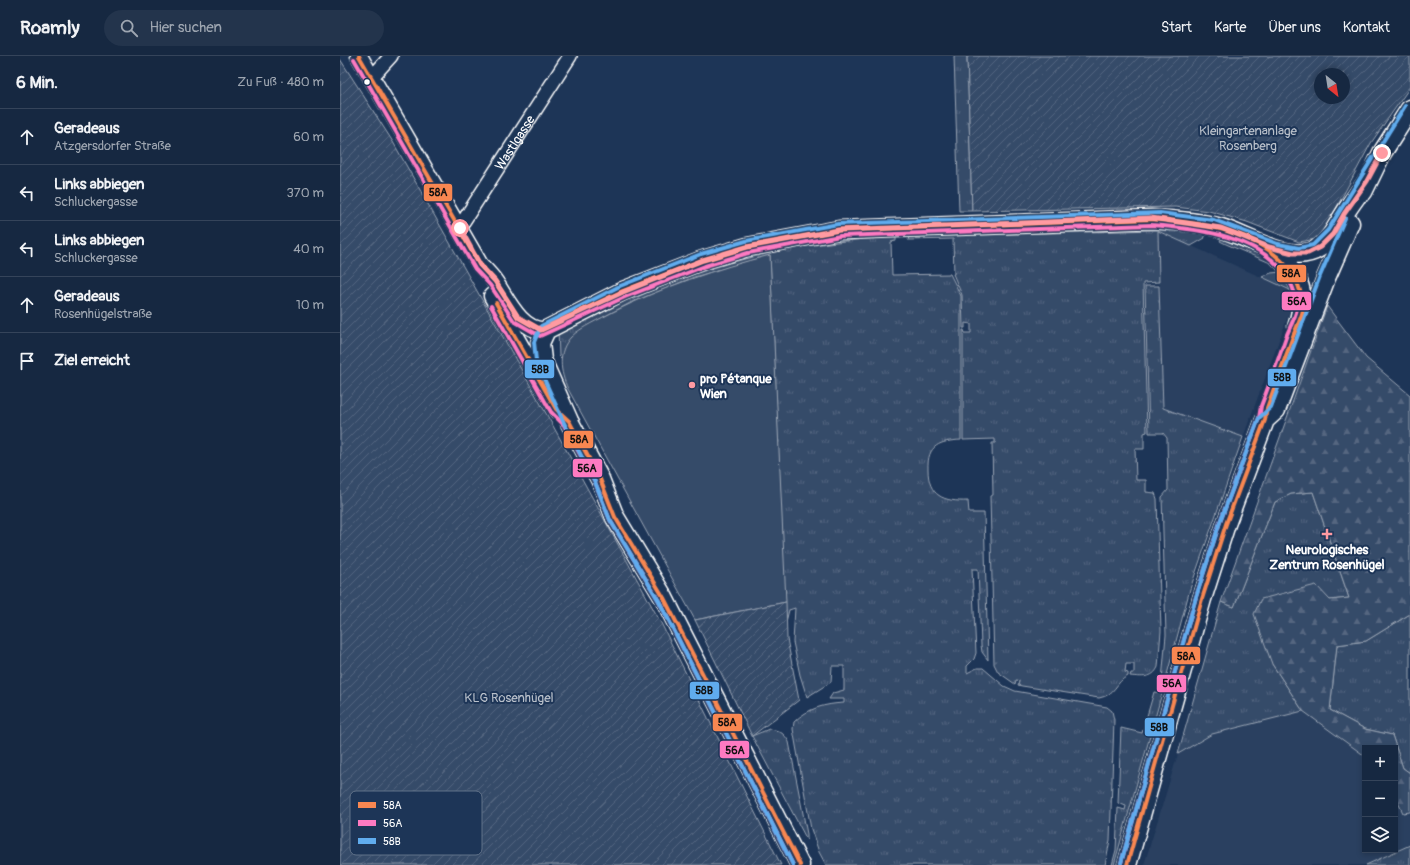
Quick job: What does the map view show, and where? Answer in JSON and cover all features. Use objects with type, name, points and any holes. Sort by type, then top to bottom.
[{"type":"main road","points":[[1265,420],[1276,410],[1326,278],[1367,181],[1382,153],[1410,109]]},
{"type":"main road","points":[[800,865],[664,598],[615,517],[600,480],[569,421],[542,360],[540,343],[546,330],[604,300],[703,260],[747,247],[839,230],[1151,218],[1221,228],[1269,247],[1293,253],[1308,253],[1320,247],[1333,234],[1344,214],[1367,181]]},
{"type":"main road","points":[[1127,865],[1202,599],[1226,524],[1265,420],[1267,408],[1303,309],[1303,295],[1298,279],[1269,247]]},
{"type":"street","points":[[359,56],[460,228],[480,265],[487,286],[520,348],[556,409],[569,421]]},
{"type":"street","points":[[372,77],[392,56]]},
{"type":"street","name":"Wastlgasse","points":[[460,228],[570,56]]},
{"type":"street","points":[[480,265],[495,281],[518,317],[538,329],[546,330]]},
{"type":"shaded area","points":[[1158,231],[1290,290],[1291,308],[1243,437],[1163,408]]},
{"type":"shaded area","name":"Neurologisches Zentrum Rosenhügel","points":[[1320,323],[1410,466],[1410,865],[1144,865],[1178,754],[1221,602]]},
{"type":"green space","points":[[954,56],[967,56],[972,211],[959,211]]},
{"type":"green space","name":"Kleingartenanlage Rosenberg","points":[[967,56],[1410,56],[1410,87],[1371,143],[1325,229],[1316,239],[1299,242],[1247,222],[1209,211],[1175,207],[972,211]]},
{"type":"green space","name":"KLG Rosenhügel","points":[[340,59],[393,142],[552,424],[661,623],[781,865],[340,865]]},
{"type":"green space","points":[[1187,229],[1202,233],[1205,238],[1191,246],[1158,231],[1159,282],[1143,283],[1147,432],[1144,433],[1144,449],[1135,449],[1136,480],[1146,480],[1146,492],[1155,493],[1157,499],[1161,631],[1158,667],[1153,674],[1150,675],[1142,677],[1130,676],[1131,673],[1134,673],[1134,664],[1126,664],[1125,672],[1128,673],[1128,676],[1109,694],[1099,698],[1022,686],[1018,685],[1019,681],[1016,680],[1015,684],[998,672],[994,664],[990,496],[993,495],[992,443],[995,443],[995,439],[963,440],[963,330],[965,333],[971,333],[971,324],[965,323],[965,328],[963,328],[962,295],[953,274],[953,239],[908,240],[909,237],[1156,230],[1186,232]]},
{"type":"green space","points":[[896,237],[896,241],[891,242],[892,275],[950,274],[961,296],[961,440],[941,443],[936,446],[930,454],[928,469],[931,486],[939,496],[952,500],[968,501],[969,513],[984,513],[988,660],[982,652],[981,645],[978,569],[972,569],[976,653],[974,659],[967,666],[967,673],[977,668],[983,668],[1004,686],[1015,691],[1107,707],[1112,711],[1114,720],[1110,840],[1105,865],[826,865],[819,852],[811,829],[793,729],[794,722],[805,713],[830,704],[844,703],[844,699],[829,699],[833,693],[844,690],[844,666],[832,666],[831,682],[807,697],[800,675],[793,642],[795,608],[789,610],[786,622],[770,255],[694,277],[632,302],[571,337],[561,358],[559,356],[558,330],[631,297],[633,299],[697,273],[729,263],[794,248],[861,239]]},
{"type":"green space","points":[[1221,239],[1265,256],[1275,263],[1273,264],[1226,244],[1220,241]]},
{"type":"green space","points":[[770,255],[786,602],[695,620],[568,389],[563,376],[561,362],[562,356],[567,343],[575,333],[613,312],[690,279],[729,266]]},
{"type":"green space","points":[[1281,272],[1290,290],[1262,277],[1271,273]]},
{"type":"green space","points":[[1145,286],[1159,286],[1163,408],[1243,437],[1190,589],[1165,682],[1162,680],[1166,635],[1162,497],[1168,490],[1167,438],[1163,433],[1149,433]]},
{"type":"green space","points":[[1327,306],[1366,358],[1410,395],[1410,614],[1366,641],[1337,645],[1330,710],[1365,729],[1392,735],[1395,745],[1362,745],[1362,754],[1303,711],[1272,664],[1254,614],[1261,599],[1316,585],[1330,600],[1349,598],[1313,492],[1291,494],[1275,502],[1234,607],[1221,602]]},
{"type":"green space","points":[[1313,492],[1349,598],[1330,600],[1272,664],[1303,711],[1212,734],[1178,754],[1221,602],[1234,607],[1275,502],[1291,494]]},
{"type":"green space","points":[[786,602],[787,639],[799,700],[752,736],[695,620]]},
{"type":"green space","points":[[1410,614],[1410,773],[1403,768],[1398,753],[1398,745],[1395,745],[1392,735],[1365,729],[1330,710],[1337,645],[1366,641]]},
{"type":"green space","points":[[1154,692],[1162,693],[1114,865],[1112,865],[1116,850],[1118,808],[1125,810],[1126,806],[1118,803],[1121,728],[1142,733]]},
{"type":"green space","points":[[769,729],[781,732],[789,742],[807,840],[752,736]]},
{"type":"green space","points":[[1398,753],[1403,768],[1410,773],[1410,812],[1403,813],[1398,802]]},
{"type":"green space","points":[[1410,845],[1410,865],[1366,865],[1392,853],[1398,853],[1398,850]]},
{"type":"transit line","name":"58A","points":[[359,56],[480,265],[495,281],[518,317],[541,330],[623,291],[703,260],[747,247],[839,230],[1151,219],[1191,223],[1231,232],[1250,239],[1267,249],[1283,262],[1295,278],[1298,285],[1303,302],[1302,314],[1267,408],[1265,420],[1226,524],[1202,599],[1127,865]]},
{"type":"transit line","name":"56A","points":[[354,59],[475,269],[490,285],[514,321],[540,336],[625,297],[705,266],[748,253],[840,236],[1151,225],[1209,232],[1228,237],[1263,253],[1277,265],[1292,286],[1296,298],[1297,309],[1261,406],[1259,418],[1220,522],[1196,597],[1121,863]]},
{"type":"transit line","name":"58B","points":[[793,865],[659,601],[610,520],[595,482],[564,423],[536,361],[534,342],[541,326],[620,286],[701,254],[746,241],[838,224],[1160,213],[1214,220],[1278,244],[1299,248],[1313,245],[1328,230],[1405,106]]},
{"type":"transit line","name":"58B","points":[[1121,863],[1196,597],[1220,522],[1259,418],[1271,407],[1320,276],[1345,218]]},
{"type":"transit line","name":"58A","points":[[496,303],[556,409],[569,421],[600,479],[615,517],[664,598],[800,865]]},
{"type":"transit line","name":"56A","points":[[491,306],[551,412],[564,425],[595,482],[610,520],[659,601],[793,865]]},
{"type":"place","name":"pro Pétanque Wien","points":[[692,385]]},
{"type":"place","name":"Neurologisches Zentrum Rosenhügel","points":[[1327,534]]},
{"type":"route","points":[[460,228],[480,265],[495,281],[518,317],[538,329],[546,330],[598,302],[703,260],[747,247],[839,230],[1151,218],[1221,228],[1269,247],[1293,253],[1308,253],[1320,247],[1333,234],[1344,214],[1367,181],[1382,153]]}]
